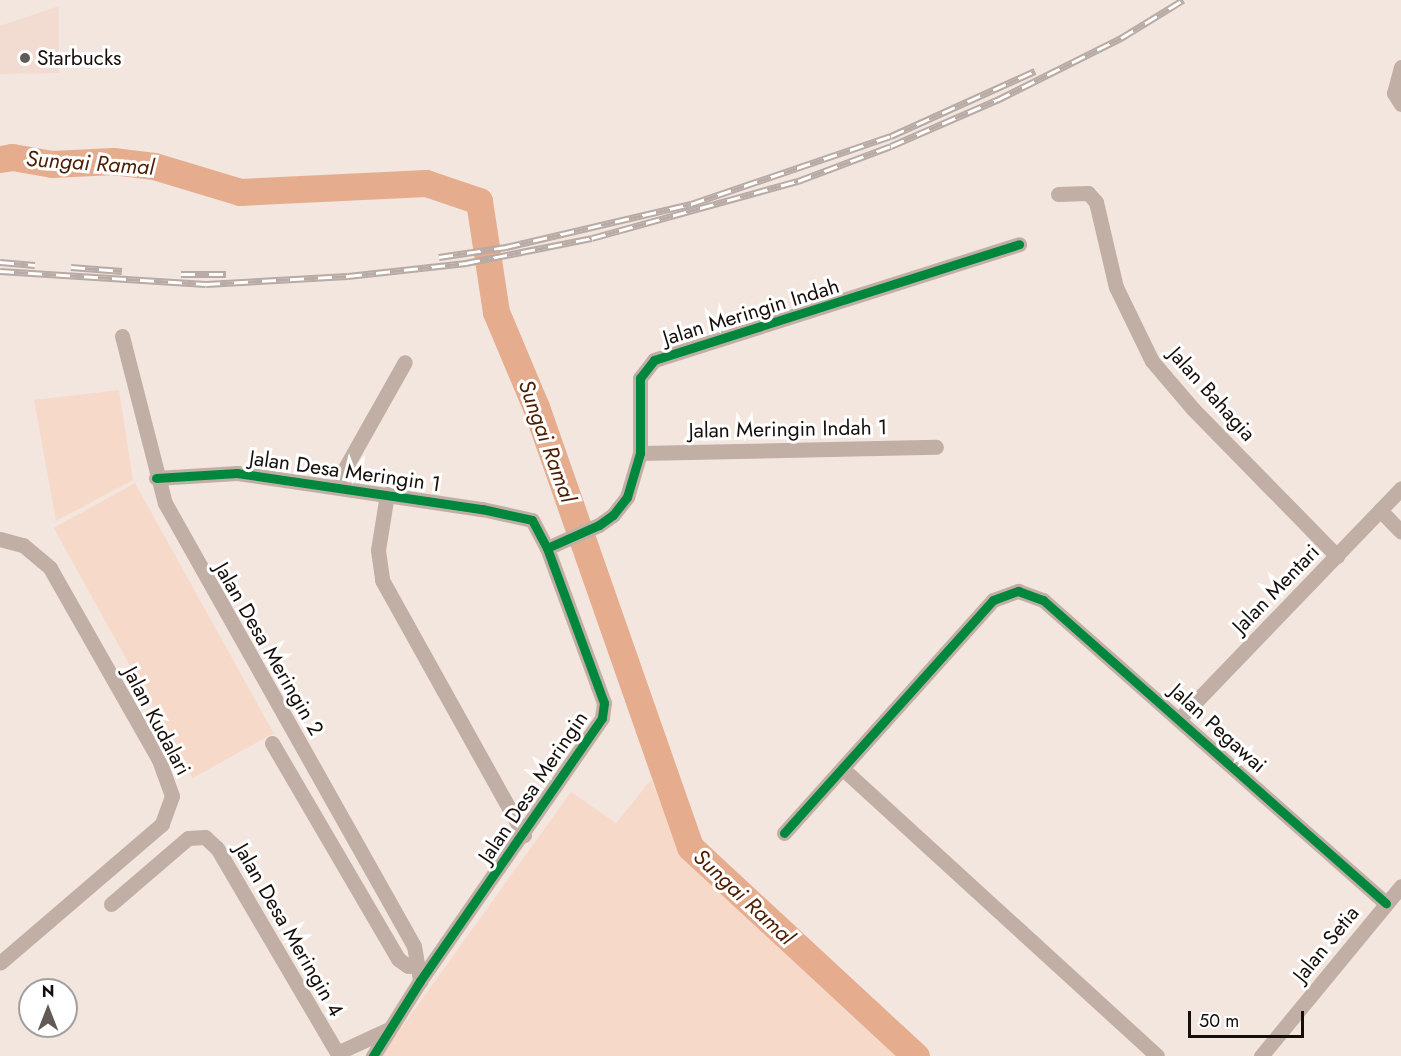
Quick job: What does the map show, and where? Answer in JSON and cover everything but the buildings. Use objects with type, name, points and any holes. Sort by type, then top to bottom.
[{"type":"street","points":[[1401,67],[1394,93],[1401,104]]},
{"type":"street","name":"Jalan Bahagia","points":[[1058,194],[1089,194],[1096,202],[1116,287],[1152,361],[1193,409],[1337,556]]},
{"type":"street","name":"Jalan Meringin Indah","points":[[547,548],[599,525],[613,515],[627,497],[640,453],[640,378],[654,360],[1019,244]]},
{"type":"street","name":"Jalan Desa Meringin 2","points":[[122,336],[156,478],[176,528],[414,946],[417,960],[414,965],[420,981]]},
{"type":"street","points":[[335,486],[405,362]]},
{"type":"street","name":"Jalan Meringin Indah 1","points":[[640,453],[936,447]]},
{"type":"street","name":"Jalan Desa Meringin 1","points":[[156,478],[237,473],[387,494],[528,518]]},
{"type":"street","name":"Jalan Mentari","points":[[1180,718],[1401,488]]},
{"type":"street","points":[[387,494],[378,550],[382,580],[524,835]]},
{"type":"street","points":[[1380,510],[1401,532]]},
{"type":"street","name":"Jalan Desa Meringin","points":[[373,1056],[420,981],[524,835],[599,724],[605,708],[547,548],[528,518]]},
{"type":"street","name":"Jalan Kudalari","points":[[0,539],[23,545],[50,568],[159,760],[171,796],[162,825],[0,963]]},
{"type":"street","name":"Jalan Pegawai","points":[[843,769],[993,600],[1018,591],[1043,600],[1180,718],[1386,903]]},
{"type":"street","points":[[272,743],[398,959],[408,966],[414,965]]},
{"type":"street","points":[[784,833],[843,769],[1157,1056]]},
{"type":"street","name":"Jalan Desa Meringin 4","points":[[111,904],[188,838],[205,837],[217,848],[338,1054]]},
{"type":"street","name":"Jalan Setia","points":[[1261,1056],[1401,886]]},
{"type":"street","points":[[338,1054],[389,1029]]},
{"type":"shaded area","points":[[59,6],[59,73],[0,74],[0,26]]},
{"type":"shaded area","points":[[119,390],[133,480],[56,521],[34,400]]},
{"type":"shaded area","points":[[135,483],[274,733],[192,778],[54,528]]},
{"type":"shaded area","points":[[651,780],[686,859],[899,1056],[381,1056],[571,792],[616,823]]},
{"type":"waterway","name":"Sungai Ramal","points":[[0,159],[12,157],[52,164],[113,161],[154,166],[240,192],[426,183],[479,201],[496,312],[536,407],[690,847],[916,1056]]},
{"type":"railway","points":[[0,271],[206,284],[348,276],[466,263],[592,238],[798,181],[891,146],[997,100],[1121,38],[1183,0]]},
{"type":"railway","points":[[439,257],[506,247],[691,204],[891,136],[1035,71]]},
{"type":"railway","points":[[0,262],[35,265]]},
{"type":"railway","points":[[71,267],[122,271]]},
{"type":"railway","points":[[181,274],[226,274]]},
{"type":"cycle path","points":[[547,548],[599,525],[613,515],[627,497],[640,453],[640,378],[654,360],[1019,244]]},
{"type":"cycle path","points":[[156,478],[237,473],[482,509],[532,520],[547,548],[604,703],[602,718],[420,981],[373,1056]]},
{"type":"cycle path","points":[[784,833],[993,600],[1018,591],[1043,600],[1386,903]]},
{"type":"place","name":"Starbucks","points":[[25,58]]}]
